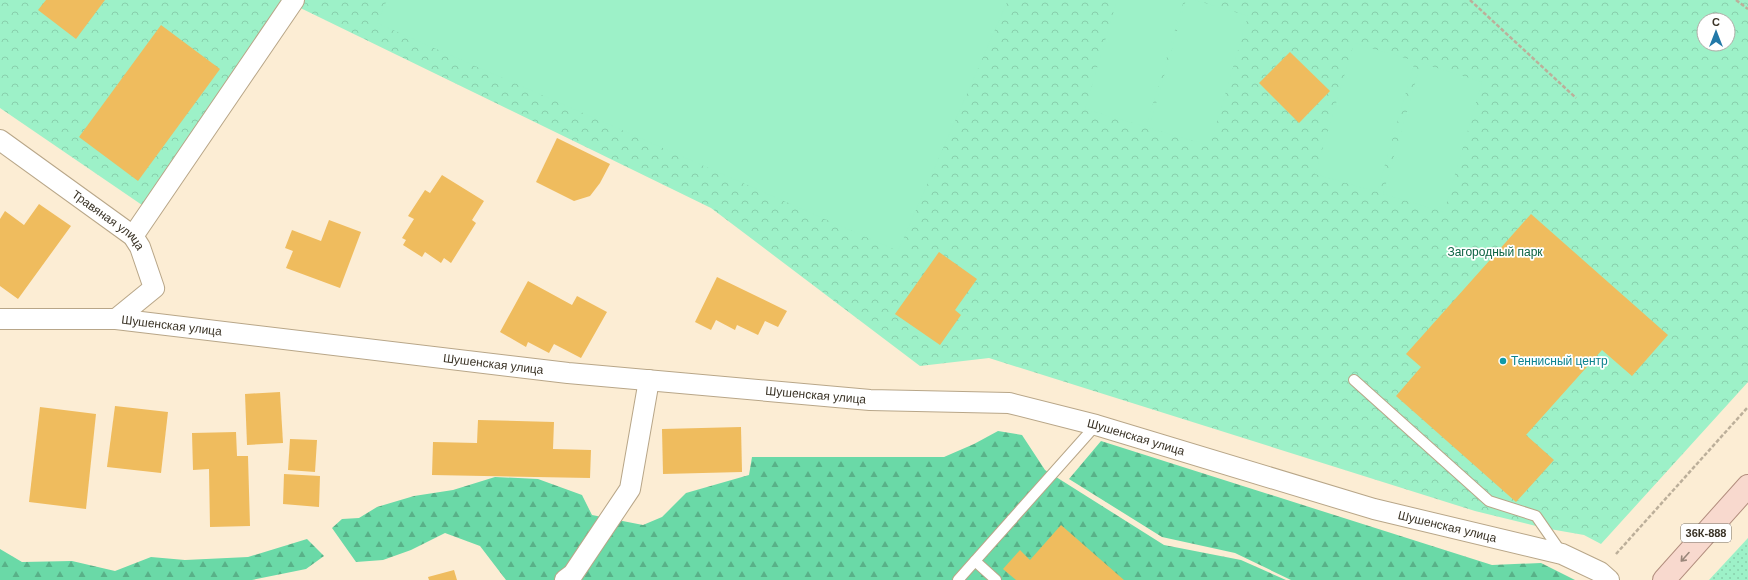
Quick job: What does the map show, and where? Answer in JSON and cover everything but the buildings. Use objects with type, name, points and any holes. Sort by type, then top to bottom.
[{"type":"main road","name":"36К-888","points":[[1664,580],[1748,486]]},
{"type":"street","points":[[133,236],[294,0]]},
{"type":"street","name":"Травяная улица","points":[[0,140],[133,236],[140,247],[154,288],[116,319]]},
{"type":"street","name":"Шушенская улица","points":[[0,319],[116,319],[560,372],[870,400],[1009,404],[1096,425],[1374,509],[1562,554],[1605,576]]},
{"type":"street","points":[[565,580],[573,574],[630,489],[649,380]]},
{"type":"lane","points":[[1354,380],[1488,501],[1536,516],[1562,554]]},
{"type":"lane","points":[[958,580],[1096,425]]},
{"type":"lane","points":[[975,561],[996,580]]},
{"type":"path","points":[[1470,0],[1576,98]]},
{"type":"path","points":[[1736,0],[1748,9]]},
{"type":"path","points":[[1605,576],[1748,407]]},
{"type":"green space","points":[[0,0],[283,0],[142,205],[0,108]]},
{"type":"green space","name":"Загородный парк","points":[[284,0],[1748,0],[1748,382],[1601,544],[1584,535],[1544,528],[1475,511],[989,358],[920,366],[711,208]]},
{"type":"green space","points":[[387,0],[1008,0],[898,251],[377,23]]},
{"type":"green space","points":[[1117,0],[1184,0],[1146,127],[1085,109]]},
{"type":"green space","points":[[1186,0],[1195,0],[1248,16],[1210,146],[1149,128]]},
{"type":"green space","points":[[1354,43],[1415,61],[1377,192],[1315,174]]},
{"type":"green space","points":[[1421,63],[1482,82],[1444,212],[1383,194]]},
{"type":"green space","points":[[998,431],[1022,435],[1045,470],[1164,545],[1241,560],[1286,580],[506,580],[480,546],[445,533],[411,550],[383,560],[356,562],[332,528],[342,519],[359,518],[377,507],[414,496],[453,490],[495,477],[538,479],[582,495],[592,515],[643,525],[662,517],[686,493],[749,475],[752,457],[944,457],[974,444]]},
{"type":"green space","points":[[1101,441],[1492,565],[1541,563],[1575,580],[1291,580],[1235,553],[1162,537],[1069,479]]},
{"type":"green space","points":[[1748,538],[1748,580],[1709,580]]},
{"type":"green space","points":[[307,539],[324,556],[306,569],[252,580],[0,580],[0,549],[22,562],[72,561],[115,571],[151,557],[185,560],[248,557]]},
{"type":"place","name":"Теннисный центр","points":[[1503,361]]}]
